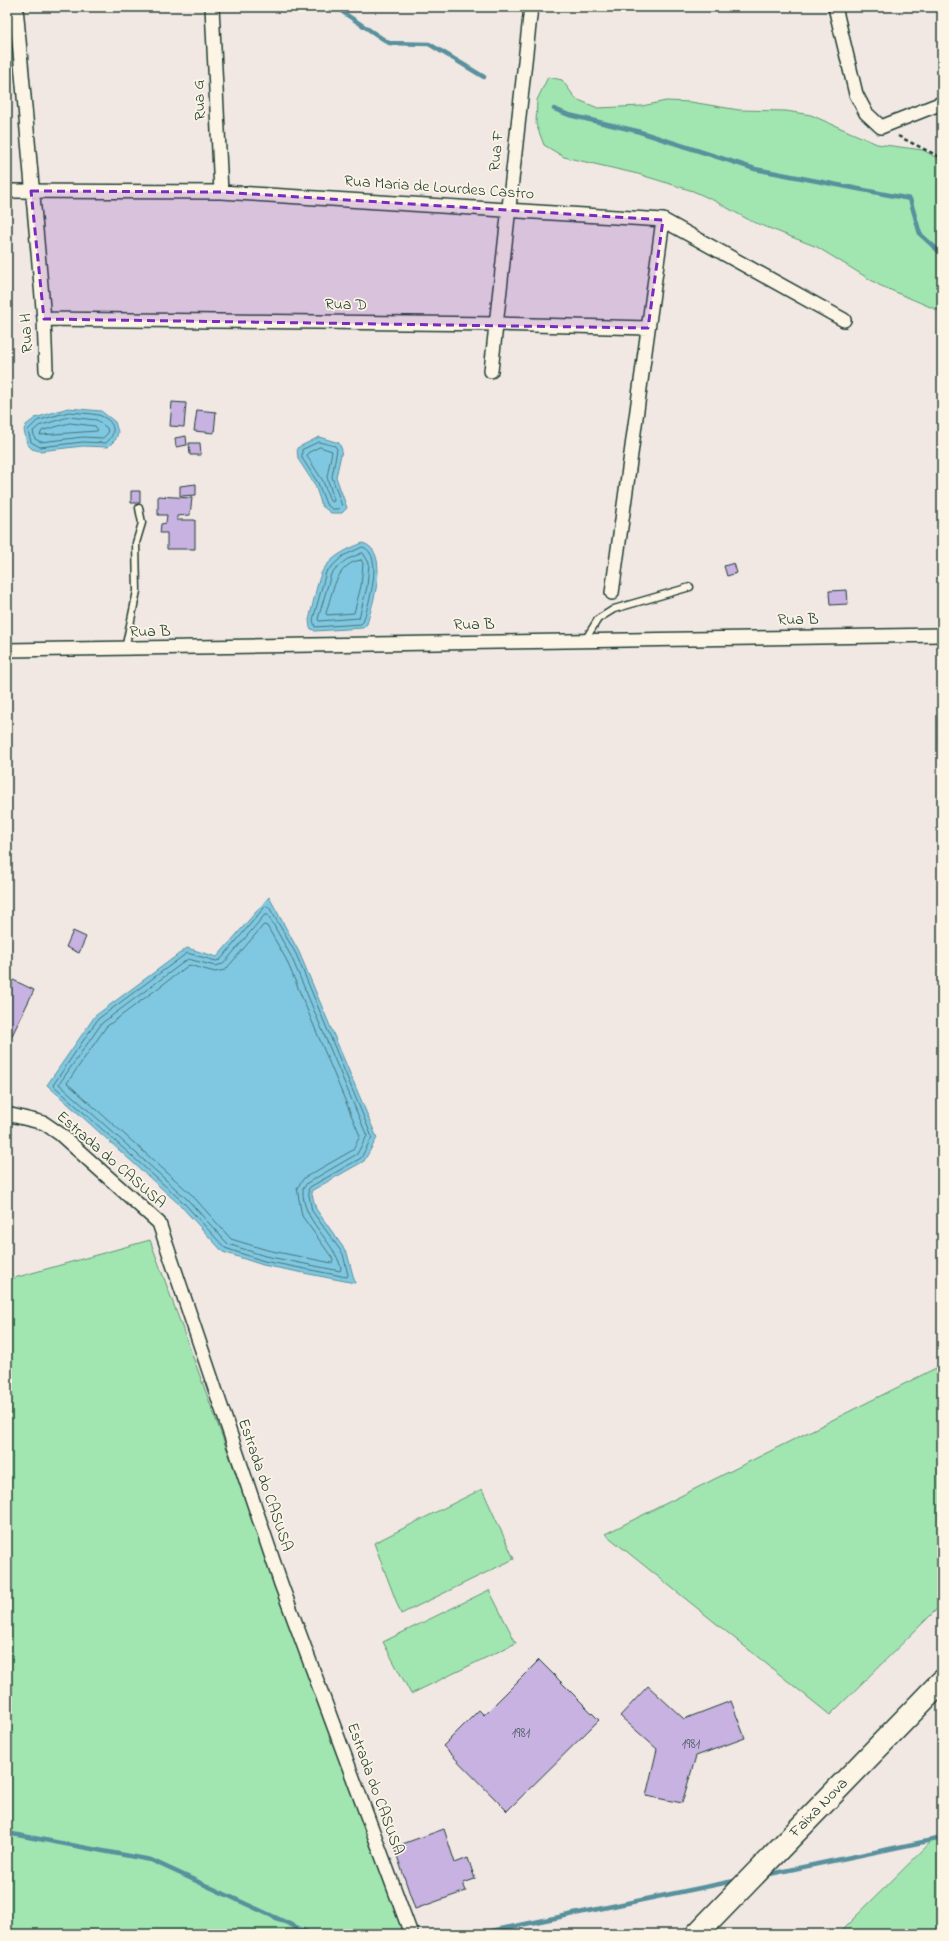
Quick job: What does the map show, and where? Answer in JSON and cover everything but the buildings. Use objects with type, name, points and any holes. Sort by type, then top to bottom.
[{"type":"highway","name":"Faixa Nova","points":[[697,1934],[942,1681]]},
{"type":"street","name":"Rua H","points":[[16,7],[31,191],[44,319],[46,370]]},
{"type":"street","name":"Rua G","points":[[212,7],[221,192]]},
{"type":"street","name":"Rua F","points":[[491,371],[531,7]]},
{"type":"street","points":[[835,7],[856,94],[866,112],[881,127],[942,103]]},
{"type":"street","name":"Rua Maria de Lourdes Castro","points":[[7,191],[221,192],[663,220],[844,320]]},
{"type":"street","points":[[612,593],[663,220]]},
{"type":"street","name":"Rua D","points":[[44,319],[497,324],[648,328]]},
{"type":"street","name":"Rua B","points":[[7,650],[125,650],[942,634]]},
{"type":"street","name":"Estrada do CASUSA","points":[[7,1114],[44,1123],[60,1134],[159,1223],[281,1584],[411,1934]]},
{"type":"lane","points":[[125,650],[136,591],[136,543],[142,523],[139,508]]},
{"type":"lane","points":[[585,640],[598,619],[614,609],[690,587]]},
{"type":"path","points":[[881,127],[942,158]]},
{"type":"highlighted area","points":[[31,191],[221,192],[663,220],[648,328],[44,319]]},
{"type":"green space","points":[[548,77],[562,80],[576,99],[598,108],[642,106],[666,101],[691,102],[739,110],[786,111],[811,115],[877,144],[923,150],[942,161],[942,312],[879,285],[817,247],[751,221],[715,201],[693,191],[638,174],[564,157],[544,145],[536,124],[537,100]]},
{"type":"green space","points":[[150,1240],[405,1934],[7,1934],[7,1280]]},
{"type":"green space","points":[[942,1365],[942,1604],[830,1715],[605,1534]]},
{"type":"green space","points":[[482,1489],[514,1559],[401,1614],[374,1543]]},
{"type":"green space","points":[[489,1590],[516,1643],[411,1694],[383,1642]]},
{"type":"green space","points":[[942,1831],[942,1934],[838,1934]]},
{"type":"water","points":[[68,408],[101,411],[115,422],[118,432],[116,439],[108,447],[83,446],[40,451],[32,449],[27,444],[24,430],[26,425],[35,418]]},
{"type":"water","points":[[319,437],[339,443],[342,450],[336,477],[347,508],[342,513],[331,513],[322,506],[315,485],[298,459],[297,448]]},
{"type":"water","points":[[363,543],[371,548],[376,557],[378,568],[375,592],[367,624],[363,628],[315,631],[310,628],[309,620],[317,586],[323,570],[336,557]]},
{"type":"water","points":[[269,897],[299,952],[377,1138],[364,1161],[311,1191],[316,1209],[347,1253],[355,1283],[263,1265],[223,1252],[180,1205],[47,1085],[95,1016],[187,948],[217,957]]},
{"type":"waterway","points":[[339,7],[344,13],[389,43],[429,44],[484,77]]},
{"type":"waterway","points":[[554,109],[569,115],[637,131],[755,169],[910,199],[920,234],[942,254]]},
{"type":"waterway","points":[[7,1833],[151,1860],[311,1934]]},
{"type":"waterway","points":[[765,1875],[942,1838]]},
{"type":"waterway","points":[[477,1934],[739,1880]]}]
